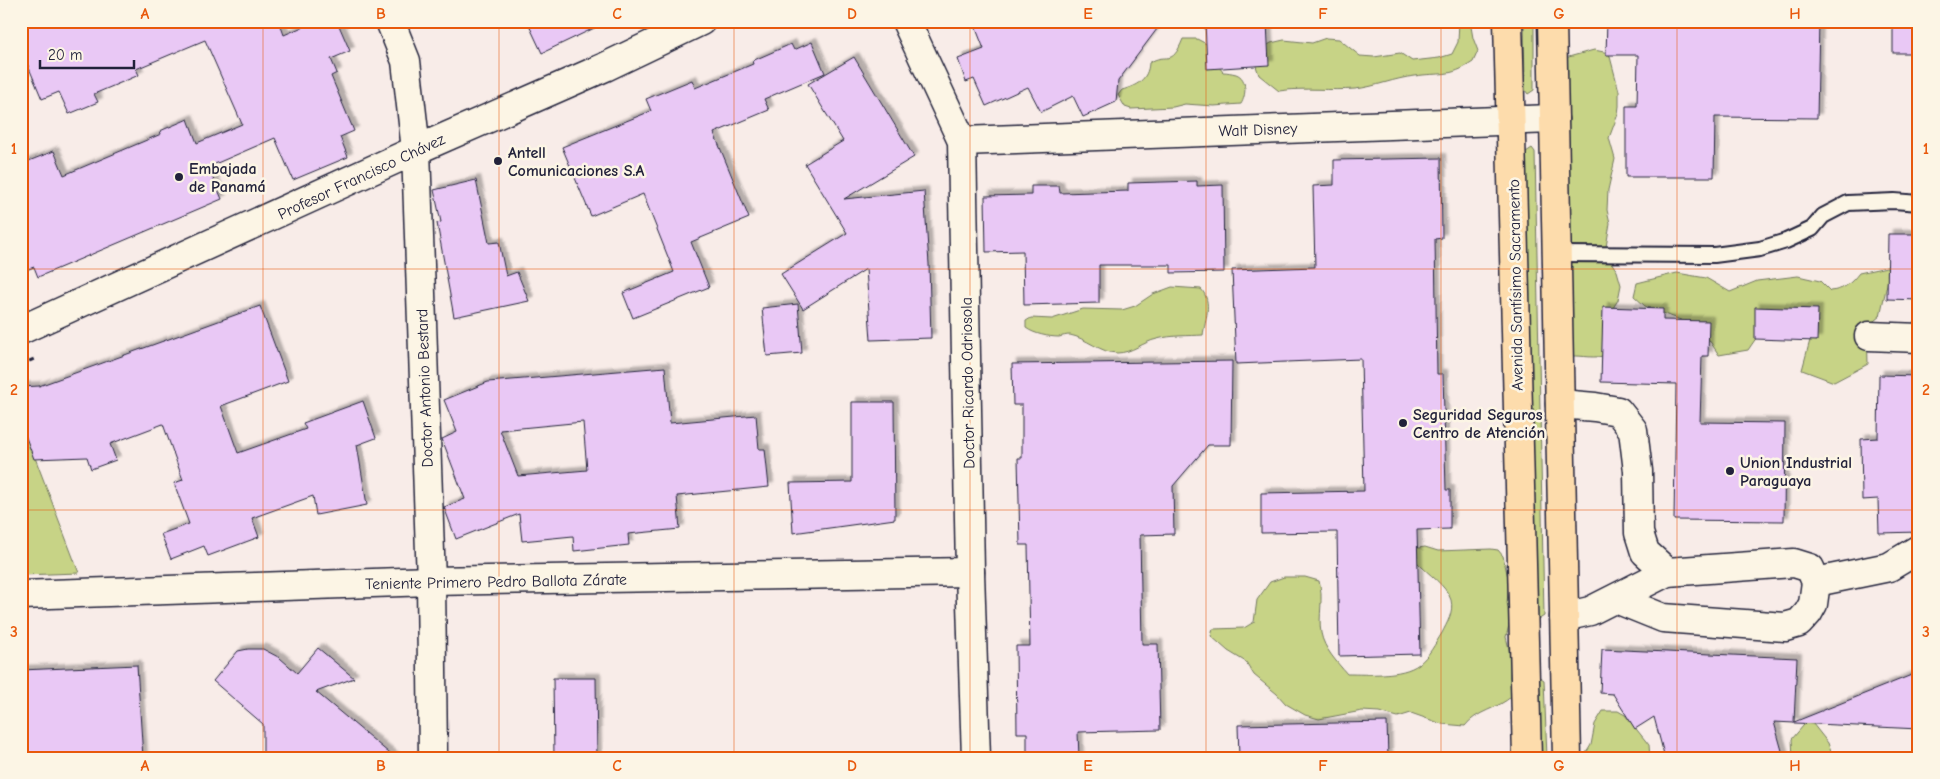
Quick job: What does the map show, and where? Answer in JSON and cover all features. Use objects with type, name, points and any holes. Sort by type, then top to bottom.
[{"type":"main road","name":"Avenida Santísimo Sacramento","points":[[1508,21],[1527,758]]},
{"type":"main road","points":[[1552,21],[1567,758]]},
{"type":"main road","points":[[1524,625],[1564,617]]},
{"type":"street","name":"Doctor Antonio Bestard","points":[[390,21],[406,61],[416,150],[432,581],[433,758]]},
{"type":"street","name":"Profesor Francisco Chávez","points":[[21,330],[416,150],[605,67],[701,21]]},
{"type":"street","name":"Doctor Ricardo Odriosola","points":[[906,21],[962,141],[970,572],[976,758]]},
{"type":"street","name":"Walt Disney","points":[[962,141],[1510,119],[1554,119]]},
{"type":"street","points":[[1869,336],[1919,338]]},
{"type":"street","points":[[1560,404],[1595,406],[1618,410],[1632,430],[1638,471],[1639,533],[1645,552],[1667,572]]},
{"type":"street","points":[[1816,582],[1889,567],[1919,550]]},
{"type":"street","points":[[1564,617],[1590,611],[1667,572],[1794,563],[1810,568],[1816,582],[1813,604],[1808,613],[1799,622],[1785,627],[1663,618],[1616,599]]},
{"type":"street","name":"Teniente Primero Pedro Ballota Zárate","points":[[21,595],[432,581],[970,572]]},
{"type":"lane","points":[[1556,254],[1714,255],[1760,249],[1786,241],[1812,229],[1823,216],[1848,203],[1894,201],[1919,203]]},
{"type":"green space","points":[[1459,21],[1470,21],[1478,51],[1473,62],[1445,74],[1408,77],[1355,89],[1279,91],[1259,75],[1255,63],[1260,50],[1271,43],[1284,40],[1312,43],[1326,38],[1339,39],[1360,56],[1374,57],[1400,53],[1412,61],[1439,58],[1452,54],[1458,42]]},
{"type":"green space","points":[[1524,21],[1534,21],[1534,90],[1528,94],[1525,90]]},
{"type":"green space","points":[[1183,39],[1197,39],[1216,49],[1219,67],[1223,72],[1236,74],[1243,79],[1245,92],[1241,104],[1214,106],[1185,104],[1173,107],[1131,109],[1125,107],[1118,95],[1122,90],[1144,78],[1149,63],[1160,58],[1172,57]]},
{"type":"green space","points":[[1594,50],[1609,53],[1619,91],[1618,114],[1609,138],[1615,159],[1608,190],[1607,210],[1610,223],[1605,253],[1617,271],[1621,285],[1618,300],[1606,319],[1603,356],[1566,357],[1567,315],[1572,309],[1570,302],[1565,58]]},
{"type":"green space","points":[[1532,148],[1535,152],[1544,616],[1538,620],[1535,616],[1526,152]]},
{"type":"green space","points":[[1891,266],[1880,316],[1874,321],[1867,323],[1868,364],[1834,382],[1802,370],[1816,318],[1774,312],[1748,350],[1719,355],[1701,328],[1645,306],[1634,296],[1637,283],[1677,273],[1706,278],[1730,292],[1757,281],[1798,276],[1820,281],[1830,291],[1847,285],[1859,273]]},
{"type":"green space","points":[[1172,287],[1201,289],[1205,294],[1207,311],[1203,335],[1174,336],[1152,340],[1128,351],[1117,353],[1105,351],[1070,335],[1059,337],[1046,336],[1026,328],[1026,321],[1031,318],[1052,319],[1083,309],[1122,310],[1135,306],[1153,294]]},
{"type":"green space","points":[[21,421],[79,573],[21,575]]},
{"type":"green space","points":[[1425,547],[1438,551],[1498,550],[1503,556],[1509,582],[1507,603],[1511,617],[1506,637],[1511,657],[1510,677],[1513,690],[1512,696],[1481,713],[1465,726],[1442,724],[1411,713],[1398,717],[1379,712],[1362,711],[1319,719],[1305,715],[1286,704],[1254,675],[1246,662],[1228,651],[1211,636],[1213,629],[1244,628],[1254,622],[1257,600],[1270,582],[1284,577],[1305,577],[1319,581],[1321,633],[1331,655],[1347,674],[1384,674],[1412,668],[1423,661],[1432,650],[1450,617],[1452,609],[1449,595],[1415,558],[1412,549]]},
{"type":"green space","points":[[1538,676],[1544,680],[1547,758],[1537,758]]},
{"type":"green space","points":[[1603,711],[1618,711],[1625,715],[1649,745],[1650,758],[1583,758],[1591,745],[1595,724]]},
{"type":"green space","points":[[1809,719],[1828,743],[1833,758],[1793,758],[1792,739]]},
{"type":"building","points":[[21,21],[279,21],[284,35],[316,21],[337,21],[350,51],[331,59],[337,73],[331,76],[354,131],[340,137],[348,157],[293,180],[275,138],[208,167],[222,199],[38,277],[34,267],[21,272],[21,164],[54,151],[64,175],[161,134],[160,131],[188,119],[197,143],[242,124],[205,40],[136,69],[139,75],[94,94],[98,102],[69,114],[59,92],[42,99],[21,49]]},
{"type":"building","points":[[527,21],[609,21],[542,53]]},
{"type":"building","points":[[973,21],[1163,21],[1118,81],[1116,102],[1083,117],[1073,96],[1041,112],[1028,87],[986,106],[974,79],[966,82],[958,59],[984,49]]},
{"type":"building","points":[[1205,21],[1267,21],[1269,65],[1207,69]]},
{"type":"building","points":[[1607,21],[1819,21],[1817,118],[1715,117],[1714,177],[1626,177],[1626,106],[1637,106],[1638,55],[1606,55]]},
{"type":"building","points":[[1893,21],[1919,21],[1919,53],[1893,53]]},
{"type":"building","points":[[812,42],[825,73],[764,99],[769,110],[714,133],[749,218],[691,242],[709,287],[633,318],[623,293],[674,272],[643,194],[591,216],[562,147],[651,111],[646,99],[692,80],[695,88],[753,64],[752,61],[791,44],[794,50]]},
{"type":"building","points":[[854,57],[914,157],[844,199],[924,191],[929,264],[931,338],[871,340],[866,269],[803,309],[781,274],[847,233],[805,164],[843,141],[808,84]]},
{"type":"building","points":[[1441,158],[1442,238],[1435,239],[1437,374],[1443,374],[1446,490],[1450,490],[1450,529],[1417,530],[1420,654],[1339,656],[1337,532],[1261,533],[1261,493],[1364,491],[1361,359],[1236,364],[1232,270],[1315,267],[1313,186],[1334,185],[1334,160]]},
{"type":"building","points":[[476,180],[489,243],[499,242],[506,276],[517,272],[529,301],[454,317],[437,223],[441,222],[434,190]]},
{"type":"building","points":[[1197,181],[1197,186],[1223,185],[1224,272],[1171,273],[1171,265],[1099,265],[1099,303],[1024,305],[1023,251],[986,252],[985,196],[1031,195],[1031,186],[1059,186],[1060,193],[1128,191],[1128,183]]},
{"type":"building","points":[[1888,234],[1918,234],[1919,300],[1887,299]]},
{"type":"building","points":[[798,304],[802,353],[767,356],[762,308]]},
{"type":"building","points":[[260,306],[288,381],[221,406],[238,453],[306,429],[303,423],[363,401],[376,438],[357,445],[367,505],[316,515],[313,496],[252,518],[259,537],[208,556],[204,546],[171,559],[161,534],[189,524],[174,483],[183,480],[163,424],[110,444],[116,460],[91,469],[87,457],[34,459],[21,424],[21,387],[39,386]]},
{"type":"building","points":[[1603,307],[1663,309],[1663,320],[1709,321],[1708,356],[1702,356],[1700,422],[1785,423],[1784,521],[1674,520],[1676,384],[1601,382]]},
{"type":"building","points":[[1755,307],[1818,309],[1817,341],[1755,339]]},
{"type":"building","points":[[1232,361],[1231,445],[1208,445],[1173,486],[1174,534],[1140,535],[1142,644],[1158,644],[1160,730],[1078,732],[1079,758],[1027,758],[1027,733],[1017,733],[1016,646],[1030,646],[1028,545],[1020,545],[1018,458],[1022,458],[1022,405],[1013,405],[1012,364]]},
{"type":"building","points":[[665,367],[670,423],[756,415],[759,449],[765,449],[769,487],[677,496],[680,529],[628,534],[629,545],[574,551],[573,536],[522,541],[519,514],[456,539],[444,507],[465,499],[442,439],[457,432],[444,400],[488,382]],"holes":[[[583,422],[587,470],[518,476],[500,430]]]},
{"type":"building","points":[[1879,375],[1919,376],[1919,532],[1879,533],[1878,499],[1862,500],[1861,439],[1878,438]]},
{"type":"building","points":[[852,402],[894,402],[895,519],[793,533],[790,483],[852,482]]},
{"type":"building","points":[[318,648],[354,678],[316,692],[395,758],[263,758],[263,724],[213,681],[238,651],[263,649],[280,658],[297,673]]},
{"type":"building","points":[[1602,649],[1797,658],[1794,722],[1919,672],[1919,729],[1774,722],[1784,758],[1665,758],[1654,717],[1635,729],[1613,694],[1600,693]]},
{"type":"building","points":[[137,665],[143,758],[21,758],[21,670]]},
{"type":"building","points":[[553,678],[596,678],[597,758],[554,758]]},
{"type":"building","points":[[1387,722],[1388,758],[1239,758],[1238,725]]},
{"type":"place","name":"Antell Comunicaciones S.A","points":[[498,161]]},
{"type":"place","name":"Embajada de Panamá","points":[[179,177]]},
{"type":"place","name":"Seguridad Seguros Centro de Atención","points":[[1403,423]]},
{"type":"place","name":"Union Industrial Paraguaya","points":[[1730,471]]}]
